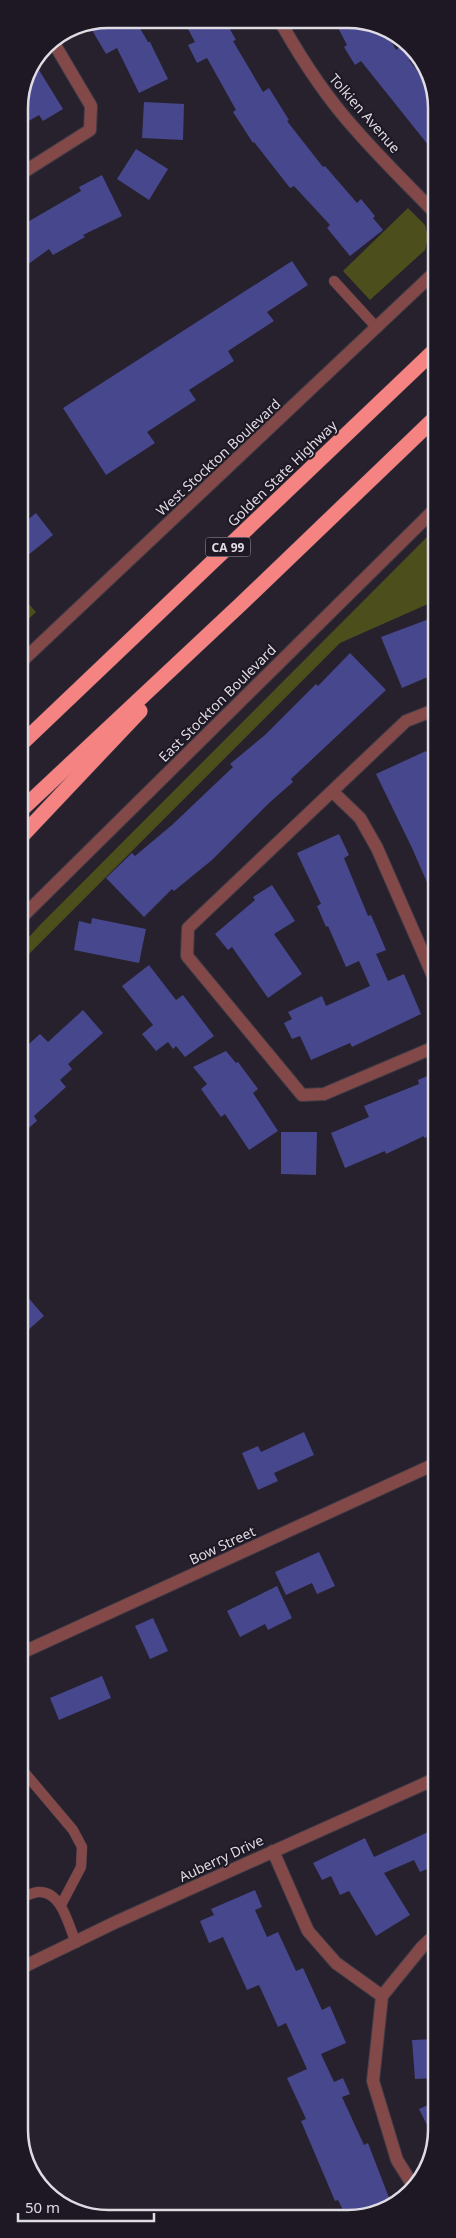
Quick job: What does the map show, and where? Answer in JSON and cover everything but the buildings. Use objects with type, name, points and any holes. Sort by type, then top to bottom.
[{"type":"highway","name":"Golden State Highway","points":[[28,737],[428,357]]},
{"type":"highway","points":[[28,804],[241,604],[428,425]]},
{"type":"highway","points":[[28,829],[241,604]]},
{"type":"street","name":"Tolkien Avenue","points":[[284,28],[318,82],[354,128],[428,207]]},
{"type":"street","points":[[28,169],[90,130],[91,106],[56,47]]},
{"type":"street","name":"West Stockton Boulevard","points":[[28,656],[428,279]]},
{"type":"street","name":"East Stockton Boulevard","points":[[28,911],[428,515]]},
{"type":"street","points":[[428,713],[406,722],[188,928],[186,956],[302,1095],[324,1094],[428,1050]]},
{"type":"street","points":[[333,792],[360,818],[377,848],[428,964]]},
{"type":"street","name":"Bow Street","points":[[28,1650],[428,1467]]},
{"type":"street","name":"Auberry Drive","points":[[28,1965],[116,1922],[428,1782]]},
{"type":"street","points":[[272,1852],[308,1930],[336,1963],[382,1996]]},
{"type":"street","points":[[410,2181],[397,2160],[373,2081],[382,1996],[428,1941]]},
{"type":"lane","points":[[334,281],[377,328]]},
{"type":"lane","points":[[28,1777],[73,1830],[82,1847],[81,1867],[61,1905]]},
{"type":"lane","points":[[28,1895],[40,1892],[51,1896],[61,1905],[76,1943]]},
{"type":"shaded area","points":[[408,208],[425,225],[428,237],[425,250],[370,300],[343,271]]},
{"type":"shaded area","points":[[428,536],[428,604],[340,643],[28,955],[28,938]]},
{"type":"shaded area","points":[[28,603],[36,612],[28,620]]}]
